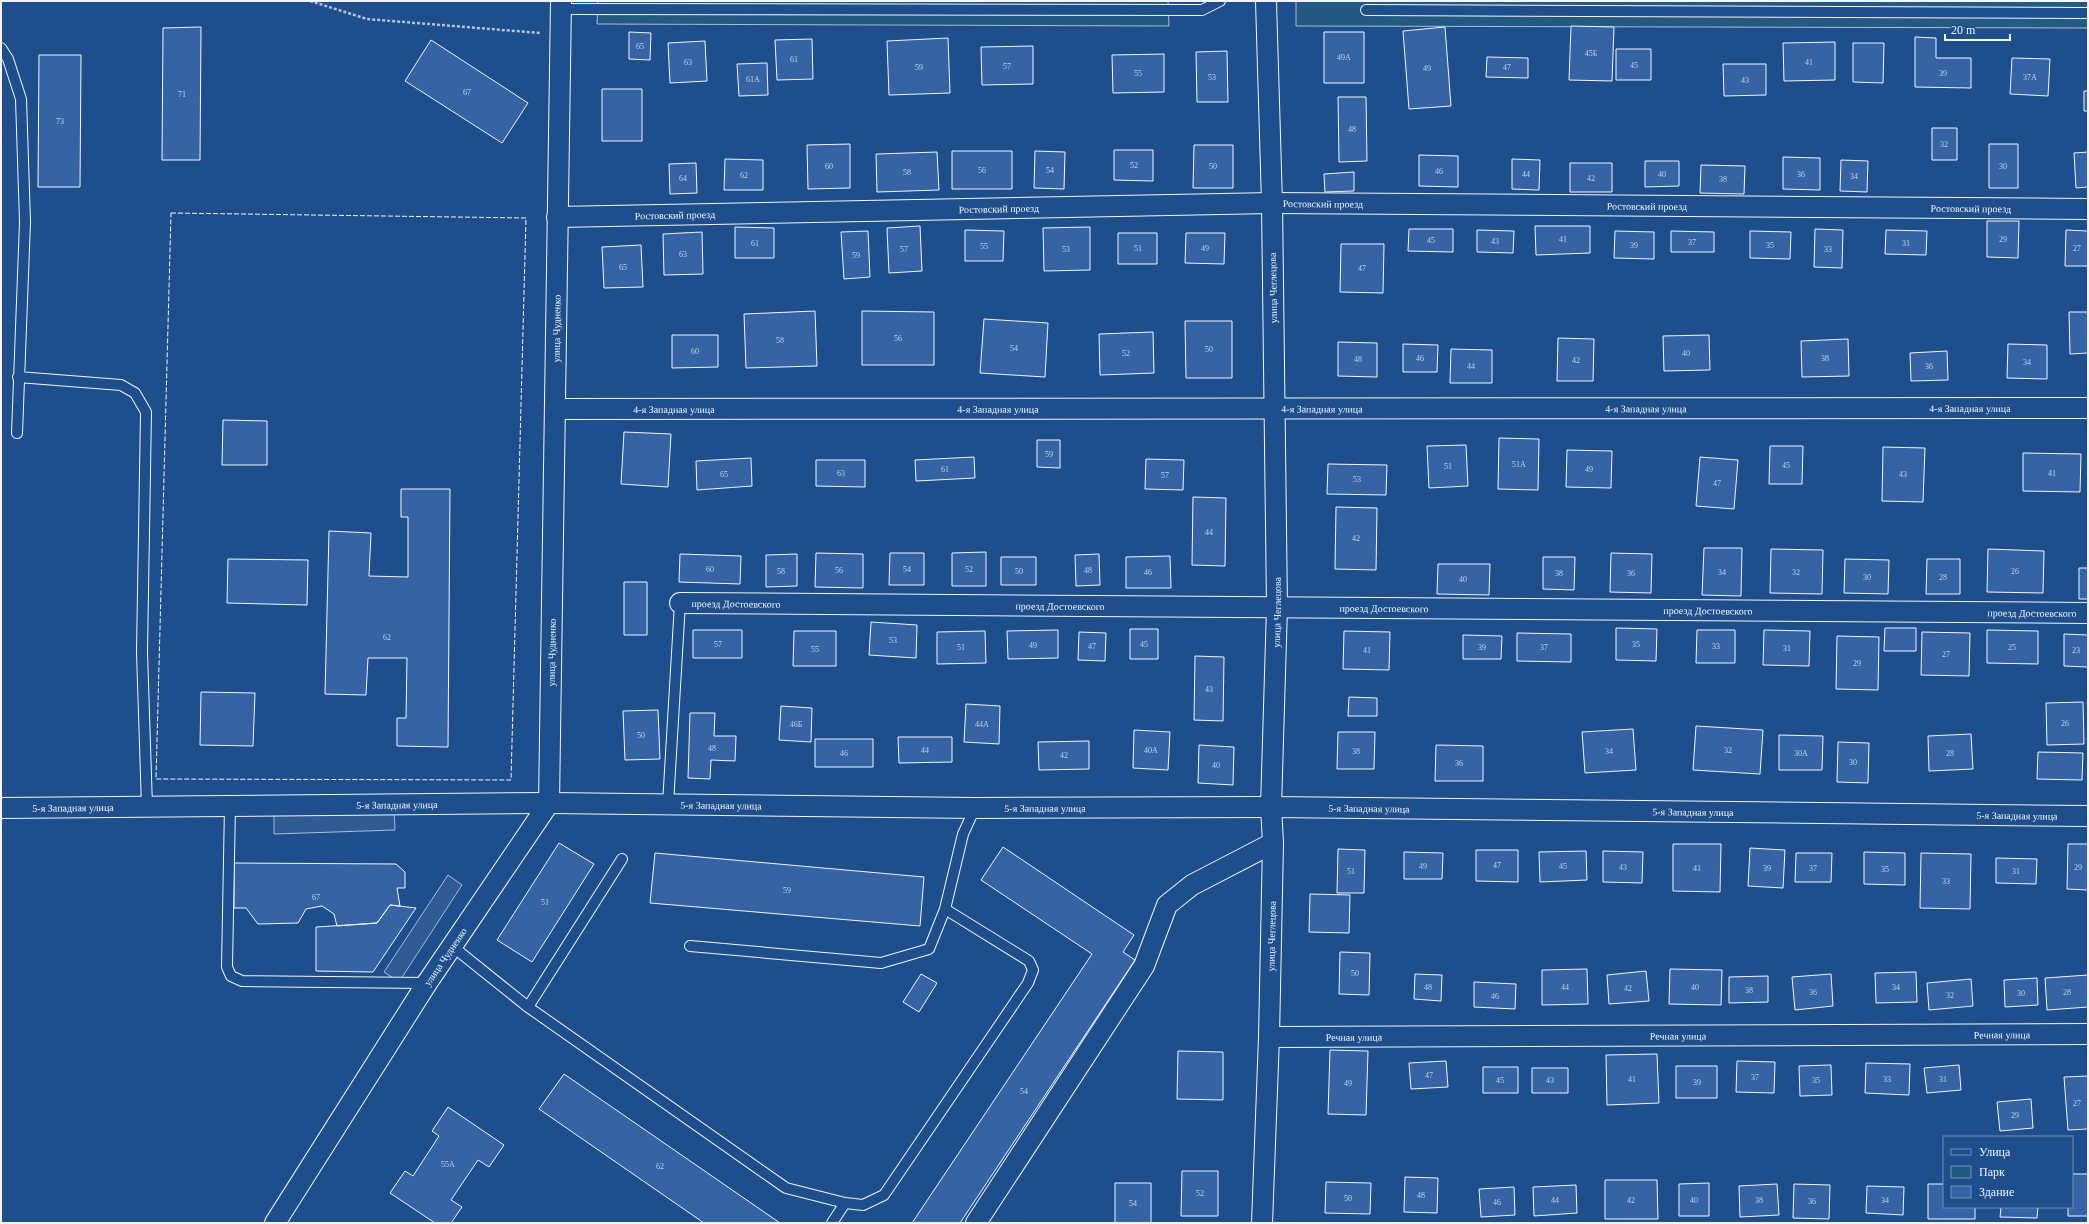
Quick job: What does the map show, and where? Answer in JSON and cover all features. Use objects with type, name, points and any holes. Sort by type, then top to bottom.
[{"type":"street","name":"улица Чеглецова","points":[[1262,1223],[1269,1037],[1273,843],[1271,807],[1277,607],[1272,203],[1266,1]]},
{"type":"street","name":"улица Чудненко","points":[[275,1223],[427,983],[549,803],[561,5]]},
{"type":"street","name":"Ростовский проезд","points":[[557,217],[1272,203],[2088,209]]},
{"type":"street","name":"4-я Западная улица","points":[[555,409],[2088,408]]},
{"type":"street","name":"проезд Достоевского","points":[[680,603],[2088,613]]},
{"type":"street","name":"5-я Западная улица","points":[[1,808],[549,803],[975,808],[1271,807],[2088,816]]},
{"type":"street","points":[[976,1223],[1144,966],[1167,905],[1192,885],[1273,843]]},
{"type":"street","name":"Речная улица","points":[[1269,1037],[2088,1034]]},
{"type":"lane","points":[[561,5],[1202,10],[1220,1]]},
{"type":"lane","points":[[1745,1],[1745,12]]},
{"type":"lane","points":[[1366,10],[1439,6],[1745,12],[2088,13]]},
{"type":"lane","points":[[1,48],[8,59],[21,99],[25,222],[17,433]]},
{"type":"lane","points":[[18,378],[121,385],[134,393],[146,412],[142,652],[147,806]]},
{"type":"lane","points":[[668,804],[680,603]]},
{"type":"lane","points":[[230,805],[227,967],[231,976],[242,981],[427,983]]},
{"type":"lane","points":[[690,946],[881,963],[929,949],[944,909],[963,834],[975,808]]},
{"type":"lane","points":[[528,1007],[622,859]]},
{"type":"lane","points":[[452,946],[528,1007],[786,1188],[845,1203],[863,1205],[884,1195],[1024,989],[1033,970],[1029,961],[944,909]]},
{"type":"lane","points":[[832,1223],[845,1203]]},
{"type":"path","points":[[310,1],[367,19],[561,35]]},
{"type":"green space","points":[[598,1],[1168,1],[1169,26],[597,24]]},
{"type":"green space","points":[[1296,1],[2088,1],[2088,28],[1296,26]]},
{"type":"shaded area","points":[[394,809],[395,830],[274,834],[274,812]]},
{"type":"shaded area","points":[[448,875],[462,885],[399,982],[384,972]]},
{"type":"building","points":[[1571,26],[1614,27],[1612,81],[1569,80]]},
{"type":"building","points":[[201,27],[200,160],[162,160],[163,28]]},
{"type":"building","points":[[1445,27],[1451,106],[1409,109],[1403,31]]},
{"type":"building","points":[[629,32],[651,33],[650,60],[629,59]]},
{"type":"building","points":[[1324,32],[1364,32],[1364,83],[1324,83]]},
{"type":"building","points":[[1915,37],[1936,38],[1936,58],[1971,58],[1971,88],[1915,87]]},
{"type":"building","points":[[948,38],[950,93],[889,95],[887,41]]},
{"type":"building","points":[[812,39],[813,79],[777,80],[775,40]]},
{"type":"building","points":[[431,40],[528,103],[502,143],[405,81]]},
{"type":"building","points":[[705,41],[707,81],[670,83],[668,43]]},
{"type":"building","points":[[1835,42],[1835,80],[1784,81],[1783,43]]},
{"type":"building","points":[[1853,43],[1884,43],[1883,83],[1853,82]]},
{"type":"building","points":[[1033,46],[1033,84],[982,85],[981,47]]},
{"type":"building","points":[[1616,49],[1651,49],[1651,80],[1616,80]]},
{"type":"building","points":[[1227,51],[1228,102],[1197,102],[1196,52]]},
{"type":"building","points":[[1164,54],[1164,92],[1113,93],[1112,55]]},
{"type":"building","points":[[39,55],[81,55],[80,187],[38,187]]},
{"type":"building","points":[[1487,57],[1528,58],[1528,78],[1486,77]]},
{"type":"building","points":[[2012,58],[2050,59],[2048,96],[2010,94]]},
{"type":"building","points":[[767,63],[768,95],[739,96],[737,64]]},
{"type":"building","points":[[1723,64],[1766,64],[1766,95],[1724,96]]},
{"type":"building","points":[[602,89],[642,89],[642,141],[602,141]]},
{"type":"building","points":[[2084,91],[2088,91],[2088,111],[2084,111]]},
{"type":"building","points":[[1338,97],[1366,97],[1367,161],[1339,162]]},
{"type":"building","points":[[1932,128],[1957,128],[1957,160],[1932,160]]},
{"type":"building","points":[[850,144],[850,188],[808,189],[807,145]]},
{"type":"building","points":[[1989,144],[2018,144],[2018,188],[1989,188]]},
{"type":"building","points":[[1194,145],[1233,145],[1233,188],[1193,188]]},
{"type":"building","points":[[1114,150],[1153,150],[1153,181],[1114,180]]},
{"type":"building","points":[[952,151],[1012,151],[1012,189],[952,189]]},
{"type":"building","points":[[1035,151],[1065,152],[1064,189],[1034,188]]},
{"type":"building","points":[[937,152],[939,190],[877,192],[876,154]]},
{"type":"building","points":[[2088,152],[2088,187],[2076,188],[2074,153]]},
{"type":"building","points":[[1419,155],[1458,156],[1458,187],[1419,186]]},
{"type":"building","points":[[1783,157],[1820,158],[1820,190],[1783,189]]},
{"type":"building","points":[[725,159],[763,160],[763,190],[724,190]]},
{"type":"building","points":[[1512,159],[1540,160],[1539,190],[1512,189]]},
{"type":"building","points":[[1841,160],[1868,161],[1867,192],[1840,191]]},
{"type":"building","points":[[1645,161],[1679,161],[1679,186],[1645,187]]},
{"type":"building","points":[[696,163],[697,193],[670,194],[669,164]]},
{"type":"building","points":[[1570,163],[1612,163],[1612,192],[1570,192]]},
{"type":"building","points":[[1701,165],[1745,166],[1744,194],[1700,193]]},
{"type":"building","points":[[1354,172],[1354,191],[1325,192],[1324,174]]},
{"type":"building","points":[[1987,221],[2019,221],[2018,258],[1987,257]]},
{"type":"building","points":[[920,226],[922,271],[889,273],[887,228]]},
{"type":"building","points":[[1535,226],[1590,226],[1590,253],[1536,255]]},
{"type":"building","points":[[735,227],[774,228],[774,258],[735,258]]},
{"type":"building","points":[[1090,227],[1090,270],[1044,271],[1043,228]]},
{"type":"building","points":[[1409,229],[1453,229],[1453,252],[1408,251]]},
{"type":"building","points":[[1815,229],[1843,230],[1842,268],[1814,267]]},
{"type":"building","points":[[965,230],[1004,231],[1003,261],[965,261]]},
{"type":"building","points":[[1477,230],[1514,231],[1513,253],[1477,252]]},
{"type":"building","points":[[1886,230],[1927,231],[1926,255],[1885,254]]},
{"type":"building","points":[[2066,230],[2088,231],[2088,266],[2065,266]]},
{"type":"building","points":[[868,231],[870,277],[844,279],[841,232]]},
{"type":"building","points":[[1615,231],[1654,232],[1654,259],[1614,258]]},
{"type":"building","points":[[1671,231],[1714,232],[1714,252],[1671,252]]},
{"type":"building","points":[[1750,231],[1791,232],[1790,259],[1750,258]]},
{"type":"building","points":[[702,232],[703,274],[664,275],[663,234]]},
{"type":"building","points":[[1118,233],[1157,233],[1157,264],[1118,264]]},
{"type":"building","points":[[1186,233],[1225,233],[1224,264],[1185,263]]},
{"type":"building","points":[[1341,244],[1384,244],[1383,293],[1340,292]]},
{"type":"building","points":[[641,245],[643,287],[604,288],[602,247]]},
{"type":"building","points":[[815,311],[817,366],[746,368],[744,314]]},
{"type":"building","points":[[862,311],[934,312],[934,365],[862,365]]},
{"type":"building","points":[[2069,312],[2088,312],[2088,353],[2070,354]]},
{"type":"building","points":[[984,319],[1048,323],[1045,377],[980,373]]},
{"type":"building","points":[[1185,321],[1232,321],[1232,378],[1186,378]]},
{"type":"building","points":[[1153,332],[1154,373],[1100,375],[1099,334]]},
{"type":"building","points":[[672,335],[718,335],[718,367],[672,368]]},
{"type":"building","points":[[1709,335],[1710,370],[1664,371],[1663,336]]},
{"type":"building","points":[[1558,338],[1594,339],[1593,381],[1557,381]]},
{"type":"building","points":[[1848,339],[1849,376],[1802,377],[1801,341]]},
{"type":"building","points":[[1338,342],[1377,343],[1377,377],[1338,376]]},
{"type":"building","points":[[1403,344],[1438,345],[1437,372],[1403,372]]},
{"type":"building","points":[[2008,344],[2047,345],[2047,379],[2007,378]]},
{"type":"building","points":[[1451,349],[1492,350],[1492,383],[1450,383]]},
{"type":"building","points":[[1947,351],[1948,380],[1911,381],[1910,353]]},
{"type":"building","points":[[223,420],[267,421],[267,465],[222,465]]},
{"type":"building","points":[[624,432],[671,434],[668,487],[621,484]]},
{"type":"building","points":[[1499,438],[1539,439],[1538,490],[1498,489]]},
{"type":"building","points":[[1037,440],[1060,440],[1060,468],[1037,467]]},
{"type":"building","points":[[1466,445],[1468,486],[1429,488],[1427,446]]},
{"type":"building","points":[[1770,446],[1803,446],[1802,484],[1769,484]]},
{"type":"building","points":[[1883,447],[1925,448],[1923,502],[1882,501]]},
{"type":"building","points":[[1567,450],[1612,451],[1611,488],[1566,487]]},
{"type":"building","points":[[2023,453],[2081,454],[2080,492],[2023,491]]},
{"type":"building","points":[[974,457],[975,478],[916,481],[915,460]]},
{"type":"building","points":[[1700,457],[1738,460],[1734,509],[1696,506]]},
{"type":"building","points":[[751,458],[752,486],[697,490],[696,461]]},
{"type":"building","points":[[1146,459],[1184,460],[1183,490],[1145,489]]},
{"type":"building","points":[[816,460],[865,460],[865,487],[816,486]]},
{"type":"building","points":[[1328,464],[1387,465],[1386,495],[1327,494]]},
{"type":"building","points":[[401,489],[450,489],[448,747],[397,746],[397,718],[406,718],[407,658],[368,658],[366,695],[325,694],[329,531],[371,533],[369,576],[408,577],[408,517],[401,517]]},
{"type":"building","points":[[1193,497],[1226,498],[1225,566],[1192,565]]},
{"type":"building","points":[[1336,507],[1377,508],[1376,570],[1335,569]]},
{"type":"building","points":[[1704,548],[1742,548],[1741,596],[1702,595]]},
{"type":"building","points":[[1771,549],[1823,550],[1822,594],[1770,593]]},
{"type":"building","points":[[1988,549],[2044,551],[2043,593],[1987,592]]},
{"type":"building","points":[[986,552],[986,586],[952,586],[952,553]]},
{"type":"building","points":[[816,553],[863,554],[863,588],[815,587]]},
{"type":"building","points":[[890,553],[924,553],[924,585],[889,585]]},
{"type":"building","points":[[1611,553],[1652,554],[1651,593],[1610,592]]},
{"type":"building","points":[[680,554],[741,556],[740,584],[679,582]]},
{"type":"building","points":[[797,554],[797,586],[766,587],[766,555]]},
{"type":"building","points":[[1099,554],[1100,585],[1076,586],[1075,555]]},
{"type":"building","points":[[1170,556],[1171,588],[1126,588],[1126,557]]},
{"type":"building","points":[[1001,557],[1036,557],[1036,585],[1001,585]]},
{"type":"building","points":[[1543,557],[1575,557],[1574,590],[1543,589]]},
{"type":"building","points":[[228,559],[308,560],[307,605],[227,603]]},
{"type":"building","points":[[1845,559],[1889,560],[1888,594],[1844,593]]},
{"type":"building","points":[[1927,559],[1960,559],[1960,594],[1926,594]]},
{"type":"building","points":[[1438,564],[1490,564],[1489,595],[1437,594]]},
{"type":"building","points":[[2079,568],[2088,568],[2088,599],[2079,599]]},
{"type":"building","points":[[624,582],[647,582],[647,635],[624,635]]},
{"type":"building","points":[[871,622],[917,625],[916,658],[869,655]]},
{"type":"building","points":[[1616,628],[1657,629],[1656,661],[1616,660]]},
{"type":"building","points":[[1885,628],[1916,628],[1916,651],[1884,651]]},
{"type":"building","points":[[1130,629],[1158,629],[1158,659],[1130,659]]},
{"type":"building","points":[[693,630],[742,630],[742,658],[693,658]]},
{"type":"building","points":[[1058,630],[1058,658],[1008,659],[1007,631]]},
{"type":"building","points":[[1697,630],[1735,630],[1735,663],[1696,663]]},
{"type":"building","points":[[1764,630],[1810,631],[1809,666],[1763,665]]},
{"type":"building","points":[[1987,630],[2038,631],[2038,664],[1987,663]]},
{"type":"building","points":[[794,631],[836,631],[836,666],[793,666]]},
{"type":"building","points":[[985,631],[986,663],[937,664],[937,632]]},
{"type":"building","points":[[1344,631],[1390,632],[1389,670],[1343,669]]},
{"type":"building","points":[[1079,632],[1106,633],[1105,661],[1078,660]]},
{"type":"building","points":[[1922,632],[1970,633],[1969,676],[1921,675]]},
{"type":"building","points":[[1517,633],[1571,634],[1571,662],[1517,661]]},
{"type":"building","points":[[2064,634],[2088,635],[2088,667],[2064,666]]},
{"type":"building","points":[[1463,635],[1502,636],[1501,659],[1463,659]]},
{"type":"building","points":[[1837,636],[1879,637],[1878,690],[1836,689]]},
{"type":"building","points":[[1195,656],[1224,657],[1223,721],[1194,720]]},
{"type":"building","points":[[201,692],[255,693],[253,746],[200,745]]},
{"type":"building","points":[[1349,697],[1377,698],[1377,716],[1348,716]]},
{"type":"building","points":[[2083,702],[2084,744],[2047,745],[2046,703]]},
{"type":"building","points":[[966,704],[1000,706],[999,744],[964,742]]},
{"type":"building","points":[[781,706],[812,708],[811,742],[779,740]]},
{"type":"building","points":[[658,710],[660,759],[625,760],[623,711]]},
{"type":"building","points":[[690,713],[715,713],[714,736],[736,736],[735,761],[711,760],[710,779],[688,778]]},
{"type":"building","points":[[1696,726],[1763,730],[1760,774],[1693,770]]},
{"type":"building","points":[[1633,729],[1636,770],[1585,773],[1582,732]]},
{"type":"building","points":[[1134,730],[1170,732],[1168,770],[1133,768]]},
{"type":"building","points":[[1338,732],[1375,732],[1374,769],[1337,769]]},
{"type":"building","points":[[1971,734],[1973,769],[1929,771],[1928,736]]},
{"type":"building","points":[[1779,735],[1823,736],[1822,770],[1779,770]]},
{"type":"building","points":[[898,737],[952,737],[952,762],[899,763]]},
{"type":"building","points":[[815,739],[873,739],[873,767],[815,767]]},
{"type":"building","points":[[1089,741],[1089,769],[1039,770],[1038,742]]},
{"type":"building","points":[[1838,742],[1869,743],[1868,783],[1837,782]]},
{"type":"building","points":[[1199,745],[1234,747],[1233,785],[1198,783]]},
{"type":"building","points":[[1436,745],[1483,746],[1483,781],[1435,781]]},
{"type":"building","points":[[2038,752],[2083,753],[2082,780],[2037,779]]},
{"type":"building","points":[[559,843],[594,864],[532,962],[497,940]]},
{"type":"building","points":[[1673,844],[1721,844],[1720,892],[1673,891]]},
{"type":"building","points":[[2068,844],[2088,844],[2088,890],[2067,889]]},
{"type":"building","points":[[1003,847],[1134,935],[1123,952],[1135,960],[960,1223],[912,1223],[1092,954],[981,880]]},
{"type":"building","points":[[1750,848],[1785,850],[1783,888],[1748,886]]},
{"type":"building","points":[[1338,849],[1365,850],[1364,893],[1337,893]]},
{"type":"building","points":[[1476,850],[1518,850],[1518,882],[1476,881]]},
{"type":"building","points":[[1586,851],[1587,880],[1540,882],[1539,852]]},
{"type":"building","points":[[1603,851],[1643,852],[1642,883],[1603,882]]},
{"type":"building","points":[[1404,852],[1443,853],[1442,879],[1404,879]]},
{"type":"building","points":[[1864,852],[1905,853],[1905,885],[1864,884]]},
{"type":"building","points":[[655,853],[924,877],[920,926],[650,903]]},
{"type":"building","points":[[1796,853],[1832,853],[1831,882],[1795,882]]},
{"type":"building","points":[[1921,853],[1971,854],[1970,909],[1920,908]]},
{"type":"building","points":[[1996,858],[2037,859],[2036,884],[1996,883]]},
{"type":"building","points":[[234,863],[396,864],[405,872],[405,888],[397,888],[400,906],[390,905],[377,923],[337,926],[334,914],[322,906],[306,909],[298,923],[258,924],[246,908],[234,908]]},
{"type":"building","points":[[1310,894],[1350,895],[1349,933],[1309,932]]},
{"type":"building","points":[[390,905],[416,908],[373,972],[316,971],[316,927],[377,923]]},
{"type":"building","points":[[1340,952],[1370,953],[1369,995],[1339,994]]},
{"type":"building","points":[[1587,969],[1588,1004],[1542,1005],[1542,970]]},
{"type":"building","points":[[1670,969],[1722,970],[1721,1005],[1669,1004]]},
{"type":"building","points":[[1646,971],[1649,1001],[1609,1004],[1607,975]]},
{"type":"building","points":[[1916,972],[1917,1002],[1876,1003],[1875,973]]},
{"type":"building","points":[[921,974],[937,983],[919,1012],[903,1002]]},
{"type":"building","points":[[1415,974],[1442,975],[1441,1001],[1414,999]]},
{"type":"building","points":[[1831,974],[1833,1006],[1795,1010],[1792,977]]},
{"type":"building","points":[[2088,975],[2088,1007],[2047,1010],[2045,978]]},
{"type":"building","points":[[1768,976],[1768,1002],[1729,1003],[1729,977]]},
{"type":"building","points":[[2037,978],[2038,1005],[2005,1007],[2004,980]]},
{"type":"building","points":[[1971,979],[1973,1006],[1929,1010],[1927,983]]},
{"type":"building","points":[[1474,982],[1516,984],[1515,1009],[1474,1007]]},
{"type":"building","points":[[1330,1050],[1368,1051],[1366,1115],[1328,1114]]},
{"type":"building","points":[[1178,1051],[1223,1052],[1223,1100],[1177,1099]]},
{"type":"building","points":[[1657,1054],[1659,1103],[1607,1105],[1606,1055]]},
{"type":"building","points":[[1446,1061],[1448,1087],[1411,1089],[1409,1063]]},
{"type":"building","points":[[1737,1061],[1775,1062],[1774,1093],[1736,1092]]},
{"type":"building","points":[[1866,1063],[1910,1064],[1909,1095],[1865,1093]]},
{"type":"building","points":[[1831,1065],[1832,1095],[1800,1096],[1799,1066]]},
{"type":"building","points":[[1959,1065],[1961,1090],[1927,1093],[1924,1068]]},
{"type":"building","points":[[1676,1066],[1717,1066],[1717,1098],[1676,1098]]},
{"type":"building","points":[[1483,1067],[1518,1067],[1518,1093],[1483,1093]]},
{"type":"building","points":[[1532,1068],[1568,1068],[1568,1093],[1532,1093]]},
{"type":"building","points":[[564,1074],[780,1223],[704,1223],[539,1109]]},
{"type":"building","points":[[2088,1076],[2088,1129],[2068,1130],[2064,1077]]},
{"type":"building","points":[[2031,1099],[2033,1128],[2000,1131],[1997,1102]]},
{"type":"building","points":[[448,1107],[504,1145],[489,1167],[478,1160],[451,1200],[462,1207],[451,1223],[435,1223],[390,1193],[405,1171],[413,1176],[439,1136],[432,1131]]},
{"type":"building","points":[[1182,1171],[1218,1171],[1218,1216],[1181,1216]]},
{"type":"building","points":[[2073,1174],[2088,1174],[2088,1216],[2068,1216],[2068,1208],[2073,1208]]},
{"type":"building","points":[[1405,1177],[1438,1178],[1437,1213],[1404,1212]]},
{"type":"building","points":[[1605,1180],[1657,1180],[1658,1219],[1605,1219]]},
{"type":"building","points":[[1326,1182],[1371,1183],[1370,1214],[1325,1213]]},
{"type":"building","points":[[1115,1183],[1151,1183],[1151,1223],[1115,1223]]},
{"type":"building","points":[[1709,1183],[1709,1216],[1679,1216],[1679,1184]]},
{"type":"building","points":[[1777,1184],[1779,1215],[1740,1217],[1739,1186]]},
{"type":"building","points":[[1794,1184],[1830,1185],[1829,1219],[1793,1218]]},
{"type":"building","points":[[1928,1184],[1943,1184],[1943,1208],[1975,1208],[1975,1219],[1928,1219]]},
{"type":"building","points":[[1576,1185],[1577,1213],[1534,1216],[1533,1187]]},
{"type":"building","points":[[1867,1186],[1904,1187],[1903,1215],[1866,1213]]},
{"type":"building","points":[[1514,1187],[1515,1215],[1481,1217],[1479,1189]]},
{"type":"building","points":[[2001,1208],[2038,1208],[2037,1218],[2000,1217]]},
{"type":"fence","points":[[171,213],[526,218],[511,780],[156,779],[171,213]]}]
